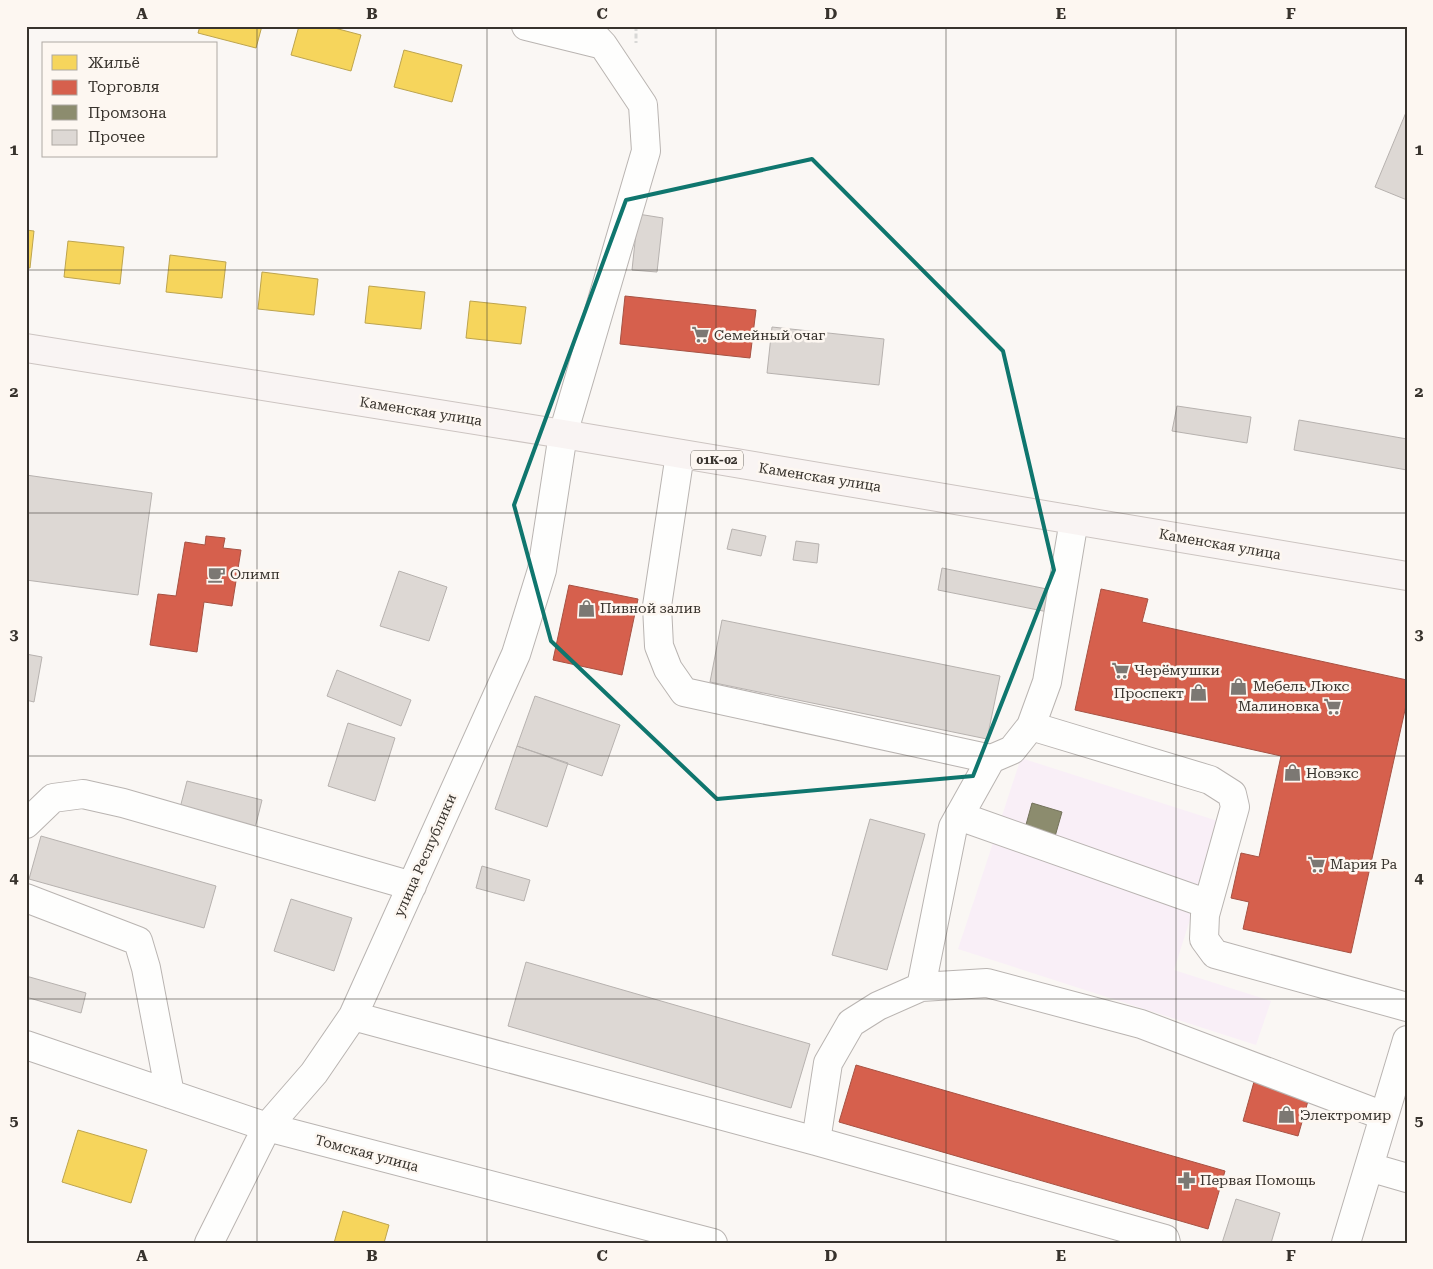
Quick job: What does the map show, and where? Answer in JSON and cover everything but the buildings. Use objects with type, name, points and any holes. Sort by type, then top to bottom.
[{"type":"main road","name":"Каменская улица","points":[[26,348],[563,434],[1407,576]]},
{"type":"street","points":[[526,26],[594,36]]},
{"type":"street","name":"улица Республики","points":[[209,1243],[267,1127],[314,1073],[353,1016],[516,654],[542,570],[563,434],[646,151],[643,105],[594,36]]},
{"type":"street","points":[[680,454],[657,606],[660,646],[668,669],[684,692],[991,759],[1012,750],[1031,726],[1047,682],[1074,520]]},
{"type":"street","points":[[1031,726],[1210,780],[1232,794],[1235,808],[1205,914],[1204,939],[1215,954],[1407,1007]]},
{"type":"street","points":[[921,987],[953,827],[991,759]]},
{"type":"street","points":[[26,824],[53,798],[83,794],[123,803],[412,886]]},
{"type":"street","points":[[959,816],[1208,904]]},
{"type":"street","points":[[26,898],[138,941],[146,968],[170,1094]]},
{"type":"street","points":[[816,1141],[828,1063],[851,1023],[878,1006],[921,987],[987,983],[1141,1024],[1384,1116]]},
{"type":"street","points":[[353,1016],[816,1141],[1165,1239],[1166,1243]]},
{"type":"street","points":[[1346,1243],[1407,1040]]},
{"type":"street","name":"Томская улица","points":[[26,1045],[267,1127],[713,1243]]},
{"type":"street","points":[[1369,1167],[1407,1178]]},
{"type":"highlighted area","points":[[812,159],[1003,351],[1054,570],[973,776],[717,799],[551,641],[514,505],[626,200]]},
{"type":"shaded area","points":[[1021,758],[1221,822],[1174,970],[1271,1001],[1256,1045],[958,949]]},
{"type":"place","name":"Семейный очаг","points":[[700,335]]},
{"type":"place","name":"Олимп","points":[[216,574]]},
{"type":"place","name":"Пивной залив","points":[[586,608]]},
{"type":"place","name":"Черёмушки","points":[[1120,670]]},
{"type":"place","name":"Мебель Люкс","points":[[1239,686]]},
{"type":"place","name":"Проспект","points":[[1198,693]]},
{"type":"place","name":"Малиновка","points":[[1333,706]]},
{"type":"place","name":"Новэкс","points":[[1292,773]]},
{"type":"place","name":"Мария Ра","points":[[1316,864]]},
{"type":"place","name":"Электромир","points":[[1286,1115]]},
{"type":"place","name":"Первая Помощь","points":[[1186,1180]]}]
